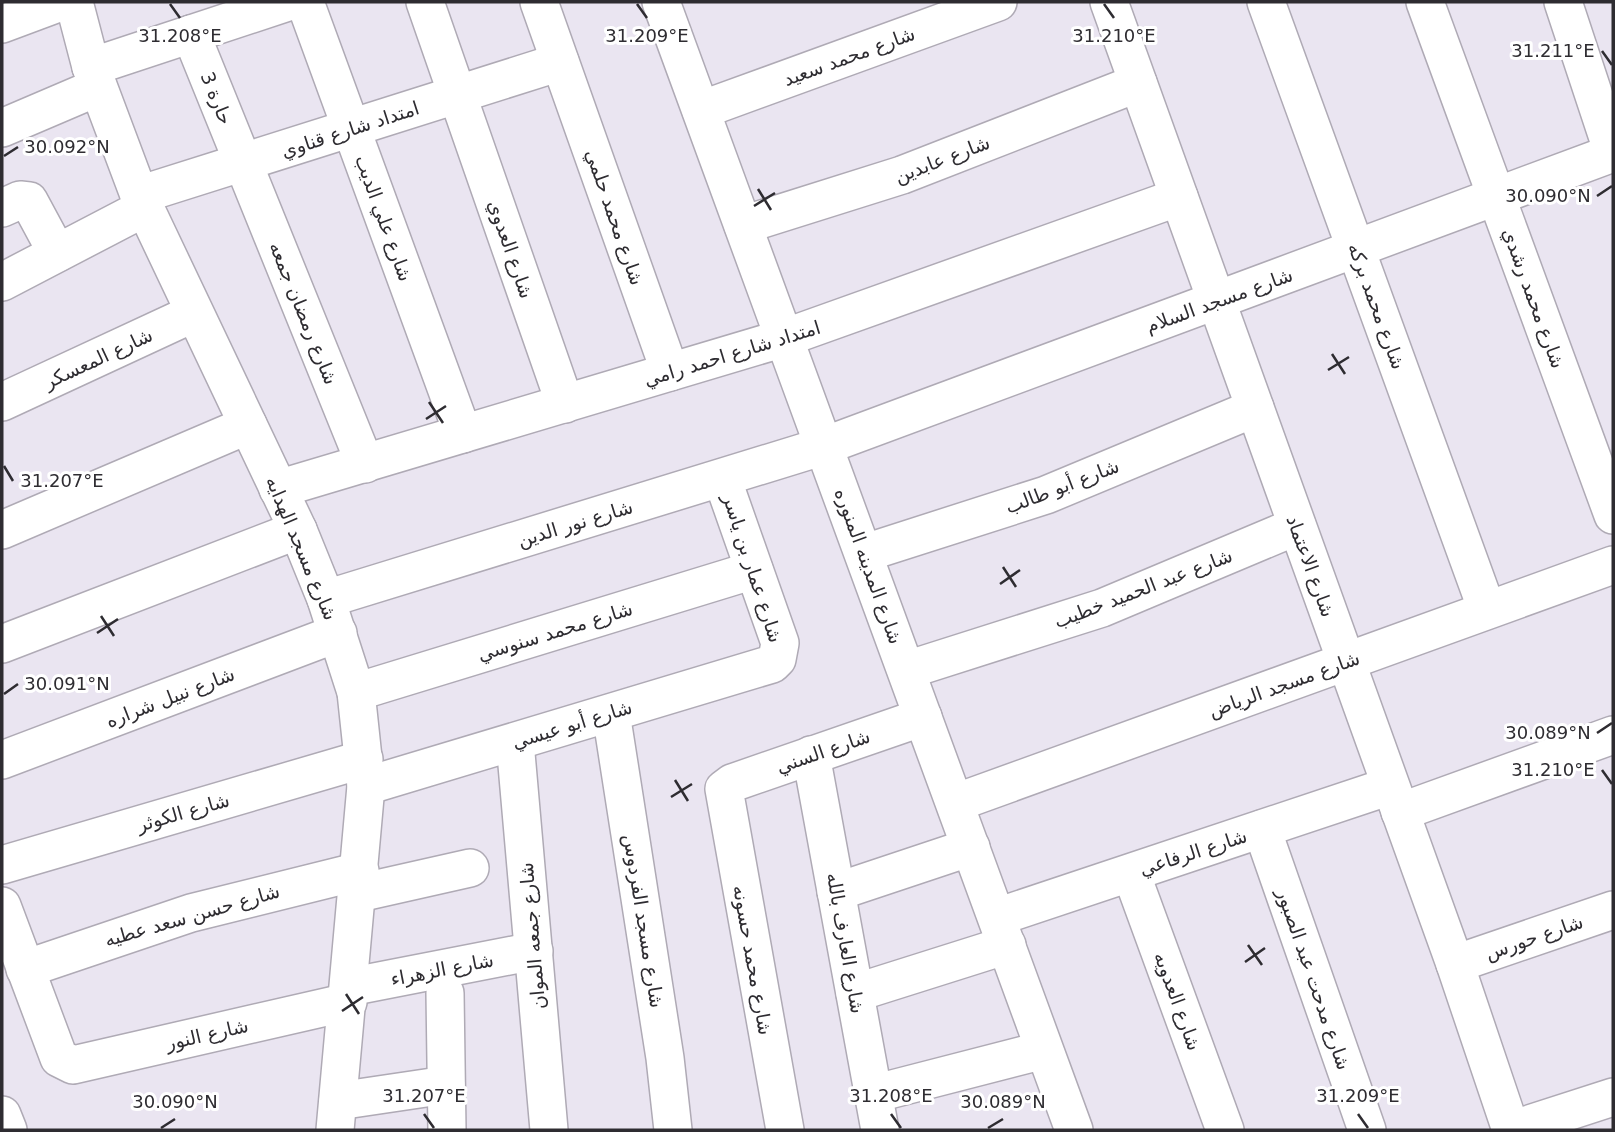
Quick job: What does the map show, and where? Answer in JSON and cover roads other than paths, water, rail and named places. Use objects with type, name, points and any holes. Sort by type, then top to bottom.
[{"type":"street","points":[[2,24],[61,2]]},
{"type":"street","name":"شارع مسجد الهدايه","points":[[74,2],[94,77],[142,202],[298,530],[326,599],[356,692],[365,773],[359,882],[337,1116]]},
{"type":"street","points":[[2,128],[204,21],[288,2]]},
{"type":"street","name":"شارع علي الديب","points":[[305,2],[463,434]]},
{"type":"street","name":"شارع العدوي","points":[[425,2],[565,404]]},
{"type":"street","name":"شارع محمد حلمي","points":[[539,2],[670,372]]},
{"type":"street","name":"شارع المدينه المنوره","points":[[661,2],[865,553],[1074,1130]]},
{"type":"street","name":"شارع محمد سعيد","points":[[701,110],[998,2]]},
{"type":"street","name":"شارع الاعتماد","points":[[1109,2],[1455,964],[1511,1130]]},
{"type":"street","name":"شارع محمد بركه","points":[[1266,2],[1487,610]]},
{"type":"street","name":"شارع محمد رشدي","points":[[1425,2],[1613,515]]},
{"type":"street","points":[[1563,2],[1613,153]]},
{"type":"street","name":"حارة 3","points":[[204,21],[243,163]]},
{"type":"street","name":"امتداد شارع قناوي","points":[[2,282],[57,253],[142,202],[243,163],[561,62]]},
{"type":"street","name":"شارع عابدين","points":[[743,225],[902,176],[1138,83]]},
{"type":"street","name":"شارع مسجد السلام","points":[[824,446],[1613,153]]},
{"type":"street","name":"شارع رمضان جمعه","points":[[243,163],[365,464]]},
{"type":"street","name":"امتداد شارع احمد رامي","points":[[278,489],[784,338],[1179,197]]},
{"type":"street","points":[[2,208],[20,200],[29,201],[57,253]]},
{"type":"street","name":"شارع المعسكر","points":[[2,402],[194,313]]},
{"type":"street","name":"شارع أبو طالب","points":[[865,553],[1046,495],[1255,408]]},
{"type":"street","points":[[2,530],[248,425]]},
{"type":"street","name":"شارع نور الدين","points":[[326,599],[824,446]]},
{"type":"street","name":"شارع عمار بن ياسر","points":[[722,478],[780,643],[777,659]]},
{"type":"street","name":"شارع عبد الحميد خطيب","points":[[907,670],[1102,608],[1297,526]]},
{"type":"street","points":[[2,644],[298,530]]},
{"type":"street","name":"شارع مسجد الرياض","points":[[955,803],[1613,565]]},
{"type":"street","name":"شارع محمد سنوسي","points":[[356,692],[754,570]]},
{"type":"street","name":"شارع نبيل شراره","points":[[2,760],[338,634]]},
{"type":"street","name":"شارع أبو عيسي","points":[[365,773],[515,742],[772,664],[777,659]]},
{"type":"street","name":"شارع مسجد الفردوس","points":[[611,713],[665,1058],[673,1130]]},
{"type":"street","name":"شارع السني","points":[[724,789],[732,783],[923,717]]},
{"type":"street","name":"شارع الرفاعي","points":[[855,993],[1131,873],[1262,829],[1395,799],[1613,735]]},
{"type":"street","name":"شارع جمعه الموان","points":[[515,742],[549,1130]]},
{"type":"street","name":"شارع العارف بالله","points":[[811,755],[880,1130]]},
{"type":"street","name":"شارع الكوثر","points":[[2,865],[365,773]]},
{"type":"street","name":"شارع محمد حسونه","points":[[724,789],[785,1130]]},
{"type":"street","name":"شارع مدحت عبد الصبور","points":[[1262,829],[1367,1130]]},
{"type":"street","points":[[836,892],[971,847]]},
{"type":"street","name":"شارع حسن سعد عطيه","points":[[25,969],[191,913],[359,882],[470,868]]},
{"type":"street","name":"شارع العدويه","points":[[1131,873],[1225,1130]]},
{"type":"street","points":[[2,906],[25,969]]},
{"type":"street","name":"شارع حورس","points":[[1455,964],[1613,910]]},
{"type":"street","name":"شارع الزهراء","points":[[349,994],[534,951]]},
{"type":"street","name":"شارع النور","points":[[25,969],[59,1058],[65,1064],[73,1065],[349,994]]},
{"type":"street","points":[[445,993],[447,1130]]},
{"type":"street","points":[[873,1094],[1044,1050]]},
{"type":"street","points":[[337,1116],[446,1085]]},
{"type":"street","points":[[1511,1130],[1613,1097]]},
{"type":"street","points":[[2,1115],[8,1130]]}]
